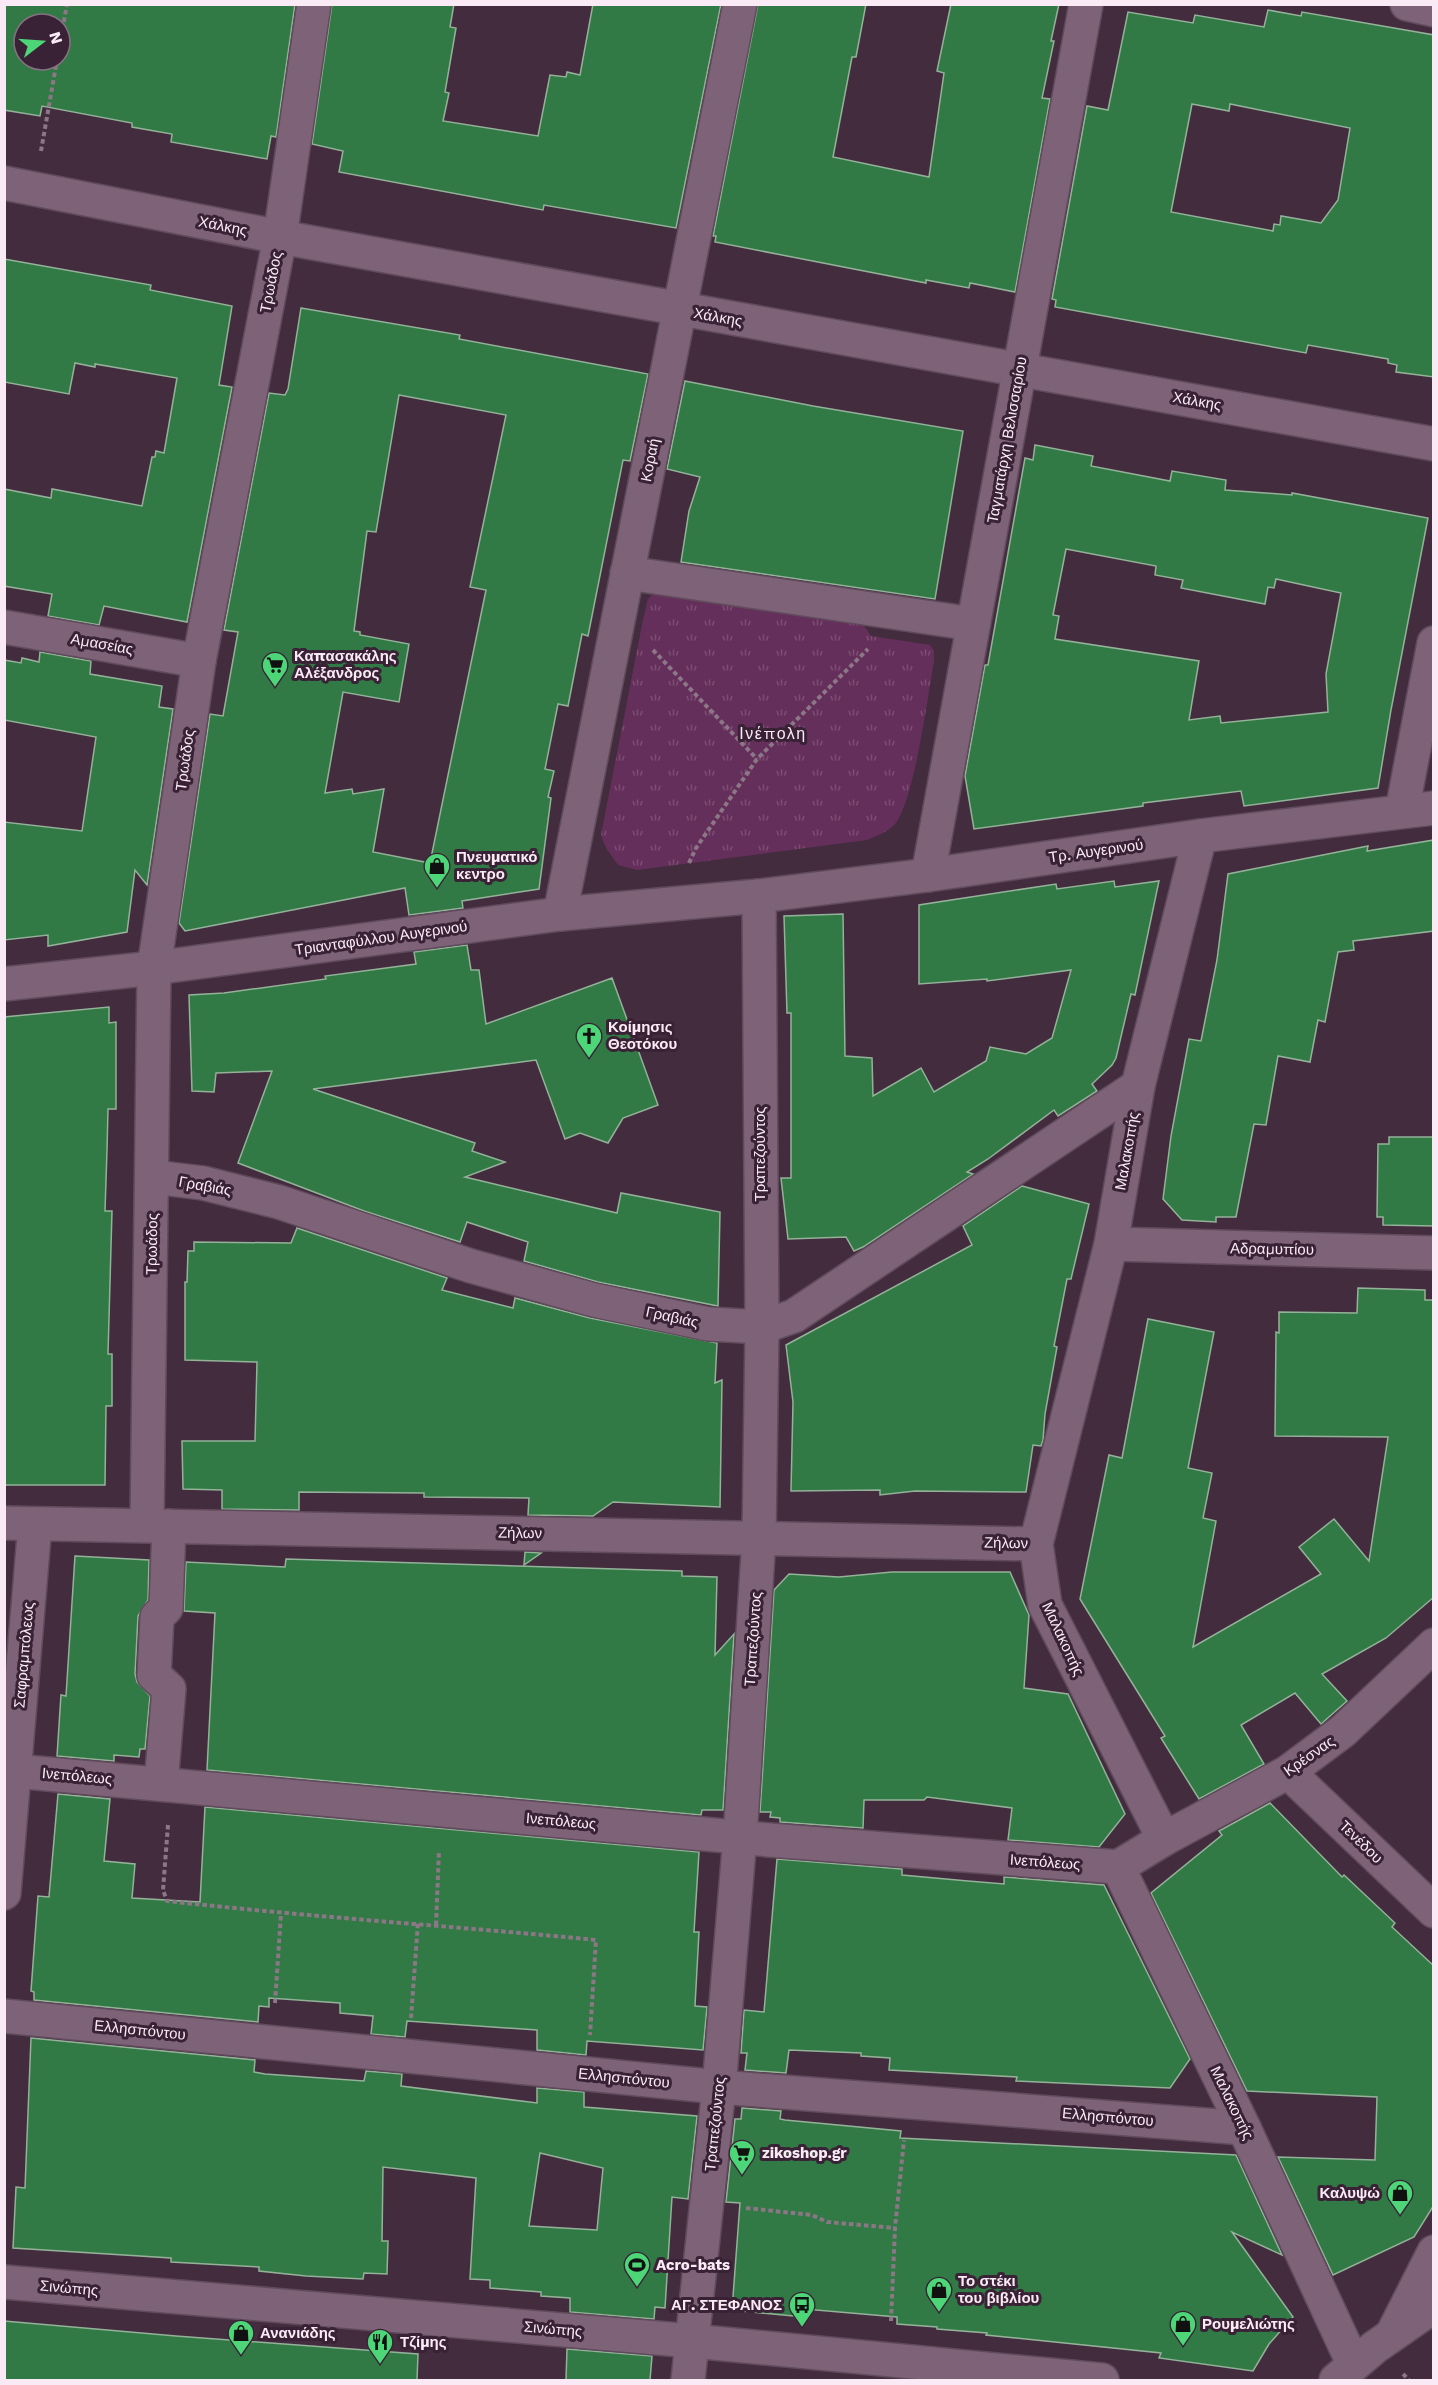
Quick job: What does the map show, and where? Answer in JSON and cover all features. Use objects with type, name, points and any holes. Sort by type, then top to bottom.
[{"type":"street","name":"Τρωάδος","points":[[166,1784],[169,1689],[154,1675],[157,1617],[166,1608],[158,1526],[153,1177],[154,968],[199,661],[280,237],[314,4]]},
{"type":"street","name":"Κοραή","points":[[560,914],[740,4]]},
{"type":"street","name":"Ταγματάρχη Βελισσαρίου","points":[[928,875],[1086,4]]},
{"type":"street","points":[[1407,4],[1434,10]]},
{"type":"street","name":"Χάλκης","points":[[19,186],[280,237],[680,310],[1434,444]]},
{"type":"street","points":[[627,573],[973,624]]},
{"type":"street","name":"Αμασείας","points":[[4,627],[199,661]]},
{"type":"street","points":[[1402,811],[1434,643]]},
{"type":"street","name":"Τρ. Αυγερινού","points":[[759,896],[928,875],[1200,836],[1434,808]]},
{"type":"street","name":"Μαλακοπής","points":[[1164,1839],[1045,1605],[1036,1544],[1111,1244],[1138,1086],[1200,836]]},
{"type":"street","name":"Τριανταφύλλου Αυγερινού","points":[[4,984],[154,968],[560,914],[759,896]]},
{"type":"street","name":"Τραπεζούντος","points":[[688,2380],[719,2087],[740,1837],[759,1538],[762,1327],[759,896]]},
{"type":"street","name":"Γραβιάς","points":[[153,1177],[203,1183],[279,1202],[471,1266],[594,1300],[708,1324],[762,1327],[794,1316],[1138,1086]]},
{"type":"street","name":"Αδραμυπίου","points":[[1111,1244],[1434,1253]]},
{"type":"street","name":"Ζήλων","points":[[20,1524],[1036,1544]]},
{"type":"street","name":"Σαφραμπόλεως","points":[[4,1893],[20,1524]]},
{"type":"street","name":"Κρέσνας","points":[[1164,1839],[1288,1772],[1376,1703],[1434,1645]]},
{"type":"street","name":"Ινεπόλεως","points":[[10,1770],[740,1837],[1118,1867]]},
{"type":"street","name":"Τενέδου","points":[[1288,1772],[1434,1911]]},
{"type":"street","points":[[1118,1867],[1164,1839]]},
{"type":"street","name":"Μαλακοπής","points":[[1118,1867],[1244,2128],[1345,2372]]},
{"type":"street","name":"Ελλησπόντου","points":[[4,2016],[719,2087],[1244,2128]]},
{"type":"street","points":[[1393,2333],[1434,2252]]},
{"type":"street","name":"Σινώπης","points":[[4,2282],[693,2341],[1102,2380]]},
{"type":"street","points":[[1345,2372],[1393,2333],[1434,2306]]},
{"type":"path","points":[[19,186],[53,72]]},
{"type":"path","points":[[669,904],[696,848],[757,759],[905,613]]},
{"type":"path","points":[[619,614],[757,759]]},
{"type":"path","points":[[166,1784],[163,1890],[167,1901],[280,1914],[436,1924],[596,1940],[588,2074]]},
{"type":"path","points":[[436,1924],[441,1810]]},
{"type":"path","points":[[273,2043],[280,1914]]},
{"type":"path","points":[[407,2056],[418,1923]]},
{"type":"path","points":[[889,2360],[895,2228],[907,2101]]},
{"type":"path","points":[[706,2204],[812,2215],[827,2222],[895,2228]]},
{"type":"green space","points":[[661,586],[860,620],[871,636],[930,645],[934,651],[934,661],[914,771],[902,812],[892,827],[867,840],[637,870],[618,865],[606,848],[601,835],[648,599]]},
{"type":"building","points":[[4,4],[295,4],[276,137],[271,136],[267,159],[171,142],[172,134],[132,127],[132,123],[42,106],[40,116],[4,110]]},
{"type":"building","points":[[332,4],[454,4],[450,27],[456,28],[445,92],[449,93],[443,121],[538,136],[550,75],[566,77],[567,72],[580,75],[593,4],[721,4],[676,228],[544,205],[543,210],[339,172],[343,151],[312,144]]},
{"type":"building","points":[[758,4],[866,4],[856,57],[852,57],[833,157],[929,177],[944,73],[937,71],[951,4],[1059,4],[1042,98],[1050,99],[1015,292],[970,283],[969,288],[926,280],[926,283],[715,242],[716,236],[713,236]]},
{"type":"building","points":[[1268,10],[1301,16],[1302,12],[1434,35],[1434,377],[1396,372],[1397,365],[1388,363],[1388,359],[1308,345],[1306,353],[1055,307],[1056,300],[1052,299],[1087,106],[1108,110],[1128,12],[1193,23],[1195,15],[1264,27]],"holes":[[[1192,104],[1229,111],[1230,104],[1350,128],[1338,200],[1321,223],[1281,216],[1280,225],[1274,224],[1273,231],[1171,212]]]},
{"type":"building","points":[[4,259],[151,285],[150,290],[232,306],[219,385],[232,387],[187,622],[104,606],[99,625],[48,616],[52,594],[4,586],[4,489],[51,498],[52,489],[142,506],[152,457],[155,457],[156,451],[164,453],[177,378],[95,364],[95,367],[75,363],[69,394],[4,382]]},
{"type":"building","points":[[301,308],[460,335],[459,339],[648,374],[630,461],[623,460],[588,636],[582,634],[568,706],[558,704],[545,769],[554,771],[548,797],[551,798],[539,889],[462,901],[463,908],[409,915],[405,888],[185,931],[179,923],[210,714],[223,716],[238,632],[224,630],[269,393],[285,395],[288,389]],"holes":[[[399,395],[506,415],[470,587],[486,590],[430,863],[373,852],[384,789],[353,794],[352,789],[325,793],[343,692],[399,702],[409,644],[360,635],[360,632],[354,631],[367,531],[376,532]]]},
{"type":"building","points":[[685,381],[813,406],[963,431],[935,599],[681,562],[689,511],[700,477],[667,469]]},
{"type":"building","points":[[1035,445],[1093,456],[1091,466],[1170,481],[1172,471],[1226,480],[1225,490],[1292,495],[1292,493],[1428,518],[1378,788],[1244,806],[1241,791],[1143,803],[1143,806],[974,829],[965,776],[985,665],[988,665],[1025,458],[1033,460]],"holes":[[[1066,549],[1156,566],[1155,575],[1183,580],[1181,588],[1265,604],[1268,587],[1274,588],[1276,579],[1341,593],[1326,674],[1328,712],[1221,723],[1220,716],[1189,720],[1199,661],[1055,639],[1059,616],[1053,615]]]},
{"type":"building","points":[[40,652],[91,661],[90,674],[162,686],[159,707],[173,709],[147,885],[135,870],[127,932],[48,946],[48,935],[4,940],[4,822],[82,831],[96,737],[4,720],[4,660],[21,663],[22,658],[39,662]]},
{"type":"building","points":[[1434,840],[1434,931],[1353,941],[1354,950],[1338,952],[1325,1022],[1318,1020],[1310,1062],[1278,1056],[1266,1125],[1254,1124],[1236,1217],[1216,1217],[1216,1222],[1182,1220],[1163,1199],[1171,1136],[1189,1039],[1201,1041],[1217,960],[1228,874],[1368,846],[1367,851]]},
{"type":"building","points":[[1114,881],[1115,887],[1159,881],[1135,995],[1131,994],[1116,1058],[1112,1065],[1092,1084],[1097,1091],[1058,1116],[1054,1110],[967,1172],[973,1174],[863,1247],[854,1251],[846,1237],[788,1239],[781,1178],[791,1178],[791,1013],[787,1013],[784,916],[843,914],[845,1056],[872,1058],[873,1096],[921,1068],[934,1092],[986,1061],[990,1047],[1026,1054],[1052,1038],[1071,970],[987,981],[987,979],[919,984],[919,905],[1056,884],[1057,889]]},
{"type":"building","points":[[467,945],[471,970],[479,970],[486,1024],[612,978],[658,1105],[623,1118],[608,1143],[580,1133],[565,1139],[536,1060],[313,1089],[475,1143],[472,1151],[505,1162],[465,1177],[617,1213],[621,1193],[720,1212],[718,1306],[598,1282],[524,1261],[528,1242],[467,1222],[460,1242],[364,1211],[238,1163],[272,1071],[216,1073],[214,1092],[192,1091],[189,995],[224,993],[416,964],[414,952]]},
{"type":"building","points":[[109,1007],[109,1023],[116,1022],[116,1109],[108,1109],[105,1211],[112,1211],[108,1354],[112,1354],[112,1406],[106,1406],[105,1485],[4,1485],[4,1017]]},
{"type":"building","points":[[1389,1137],[1434,1137],[1434,1226],[1383,1225],[1383,1217],[1377,1217],[1378,1144],[1389,1144]]},
{"type":"building","points":[[1022,1186],[1089,1204],[1071,1279],[1067,1279],[1054,1346],[1057,1347],[1045,1414],[1043,1440],[1041,1446],[1033,1445],[1026,1492],[915,1491],[880,1495],[880,1490],[791,1491],[793,1402],[786,1345],[972,1245],[963,1226]]},
{"type":"building","points":[[297,1228],[447,1278],[442,1290],[513,1308],[515,1298],[590,1318],[717,1343],[715,1383],[722,1380],[720,1507],[613,1502],[593,1516],[528,1515],[529,1498],[424,1497],[424,1493],[299,1492],[299,1510],[222,1509],[222,1490],[183,1489],[182,1441],[255,1441],[257,1362],[185,1360],[185,1282],[187,1282],[188,1251],[194,1251],[194,1242],[291,1243]]},
{"type":"building","points":[[1358,1288],[1425,1290],[1425,1300],[1434,1300],[1434,1597],[1386,1638],[1322,1674],[1347,1701],[1321,1724],[1295,1693],[1241,1725],[1264,1764],[1199,1799],[1161,1738],[1165,1736],[1080,1599],[1109,1455],[1122,1458],[1148,1319],[1214,1332],[1188,1468],[1212,1473],[1203,1518],[1216,1521],[1193,1647],[1321,1574],[1299,1547],[1334,1519],[1369,1561],[1388,1437],[1275,1436],[1276,1332],[1279,1333],[1279,1312],[1357,1313]]},
{"type":"building","points":[[525,1552],[541,1553],[524,1565]]},
{"type":"building","points":[[75,1556],[149,1560],[148,1600],[138,1616],[135,1674],[137,1682],[150,1696],[145,1749],[140,1749],[139,1757],[114,1755],[114,1761],[57,1756],[61,1695],[66,1696]]},
{"type":"building","points":[[286,1559],[682,1571],[682,1576],[717,1577],[715,1655],[734,1634],[723,1810],[702,1810],[701,1815],[207,1770],[215,1613],[184,1611],[186,1562],[285,1567]]},
{"type":"building","points":[[892,1572],[1010,1572],[1029,1615],[1024,1688],[1068,1694],[1125,1814],[1099,1847],[1008,1840],[1012,1808],[927,1797],[924,1800],[864,1800],[863,1828],[780,1822],[780,1818],[770,1817],[771,1812],[760,1812],[774,1590],[789,1574],[839,1577]]},
{"type":"building","points":[[58,1794],[110,1799],[104,1861],[135,1864],[132,1898],[200,1902],[205,1807],[699,1852],[694,1932],[699,1932],[695,2006],[707,2007],[703,2050],[587,2041],[586,2055],[537,2050],[537,2030],[407,2021],[405,2037],[371,2034],[373,2016],[340,2013],[340,2003],[269,1998],[269,2007],[259,2006],[258,2022],[34,2000],[34,1992],[31,1991],[38,1896],[49,1897]]},
{"type":"building","points":[[1270,1803],[1342,1877],[1344,1875],[1395,1923],[1392,1927],[1434,1966],[1434,2205],[1414,2237],[1333,2275],[1278,2157],[1375,2160],[1377,2097],[1247,2091],[1151,1893],[1222,1835],[1219,1831]]},
{"type":"building","points":[[777,1859],[902,1869],[902,1875],[1004,1884],[1004,1877],[1104,1885],[1190,2059],[1170,2088],[1016,2081],[1017,2077],[889,2070],[890,2058],[861,2056],[861,2053],[789,2050],[786,2073],[745,2070],[747,2053],[741,2053],[744,2010],[764,2012]]},
{"type":"building","points":[[31,2038],[255,2060],[254,2072],[265,2074],[364,2081],[366,2071],[402,2074],[401,2086],[537,2103],[537,2088],[584,2092],[584,2107],[697,2116],[688,2199],[672,2197],[665,2308],[655,2307],[654,2319],[570,2312],[570,2298],[541,2296],[541,2292],[490,2288],[490,2280],[470,2279],[476,2178],[383,2167],[382,2241],[388,2241],[387,2274],[364,2273],[363,2279],[259,2271],[259,2267],[171,2262],[171,2258],[13,2248],[16,2187],[25,2188]],"holes":[[[540,2153],[603,2168],[597,2230],[529,2226]]]},
{"type":"building","points":[[742,2108],[781,2111],[780,2119],[785,2120],[901,2131],[900,2138],[1236,2155],[1282,2255],[1232,2232],[1293,2317],[1269,2344],[1253,2371],[1159,2358],[1161,2353],[897,2324],[897,2317],[793,2308],[793,2316],[732,2310],[740,2203],[726,2202],[735,2119],[741,2119]]},
{"type":"building","points":[[4,2321],[418,2354],[417,2380],[4,2380]]},
{"type":"building","points":[[567,2349],[652,2356],[650,2380],[566,2380]]},
{"type":"place","name":"Καπασακάλης Αλέξανδρος","points":[[275,688]]},
{"type":"place","name":"Πνευματικό κεντρο","points":[[437,889]]},
{"type":"place","name":"Κοίμησις Θεοτόκου","points":[[589,1059]]},
{"type":"place","name":"zikoshop.gr","points":[[742,2176]]},
{"type":"place","name":"Καλυψώ","points":[[1400,2216]]},
{"type":"place","name":"Acro-bats","points":[[637,2288]]},
{"type":"place","name":"Το στέκι του βιβλίου","points":[[939,2313]]},
{"type":"place","name":"ΑΓ. ΣΤΕΦΑΝΟΣ","points":[[802,2328]]},
{"type":"place","name":"Ρουμελιώτης","points":[[1183,2347]]},
{"type":"place","name":"Ανανιάδης","points":[[241,2356]]},
{"type":"place","name":"Τζίμης","points":[[380,2365]]},
{"type":"district","name":"Ινέπολη","points":[[773,733]]}]
